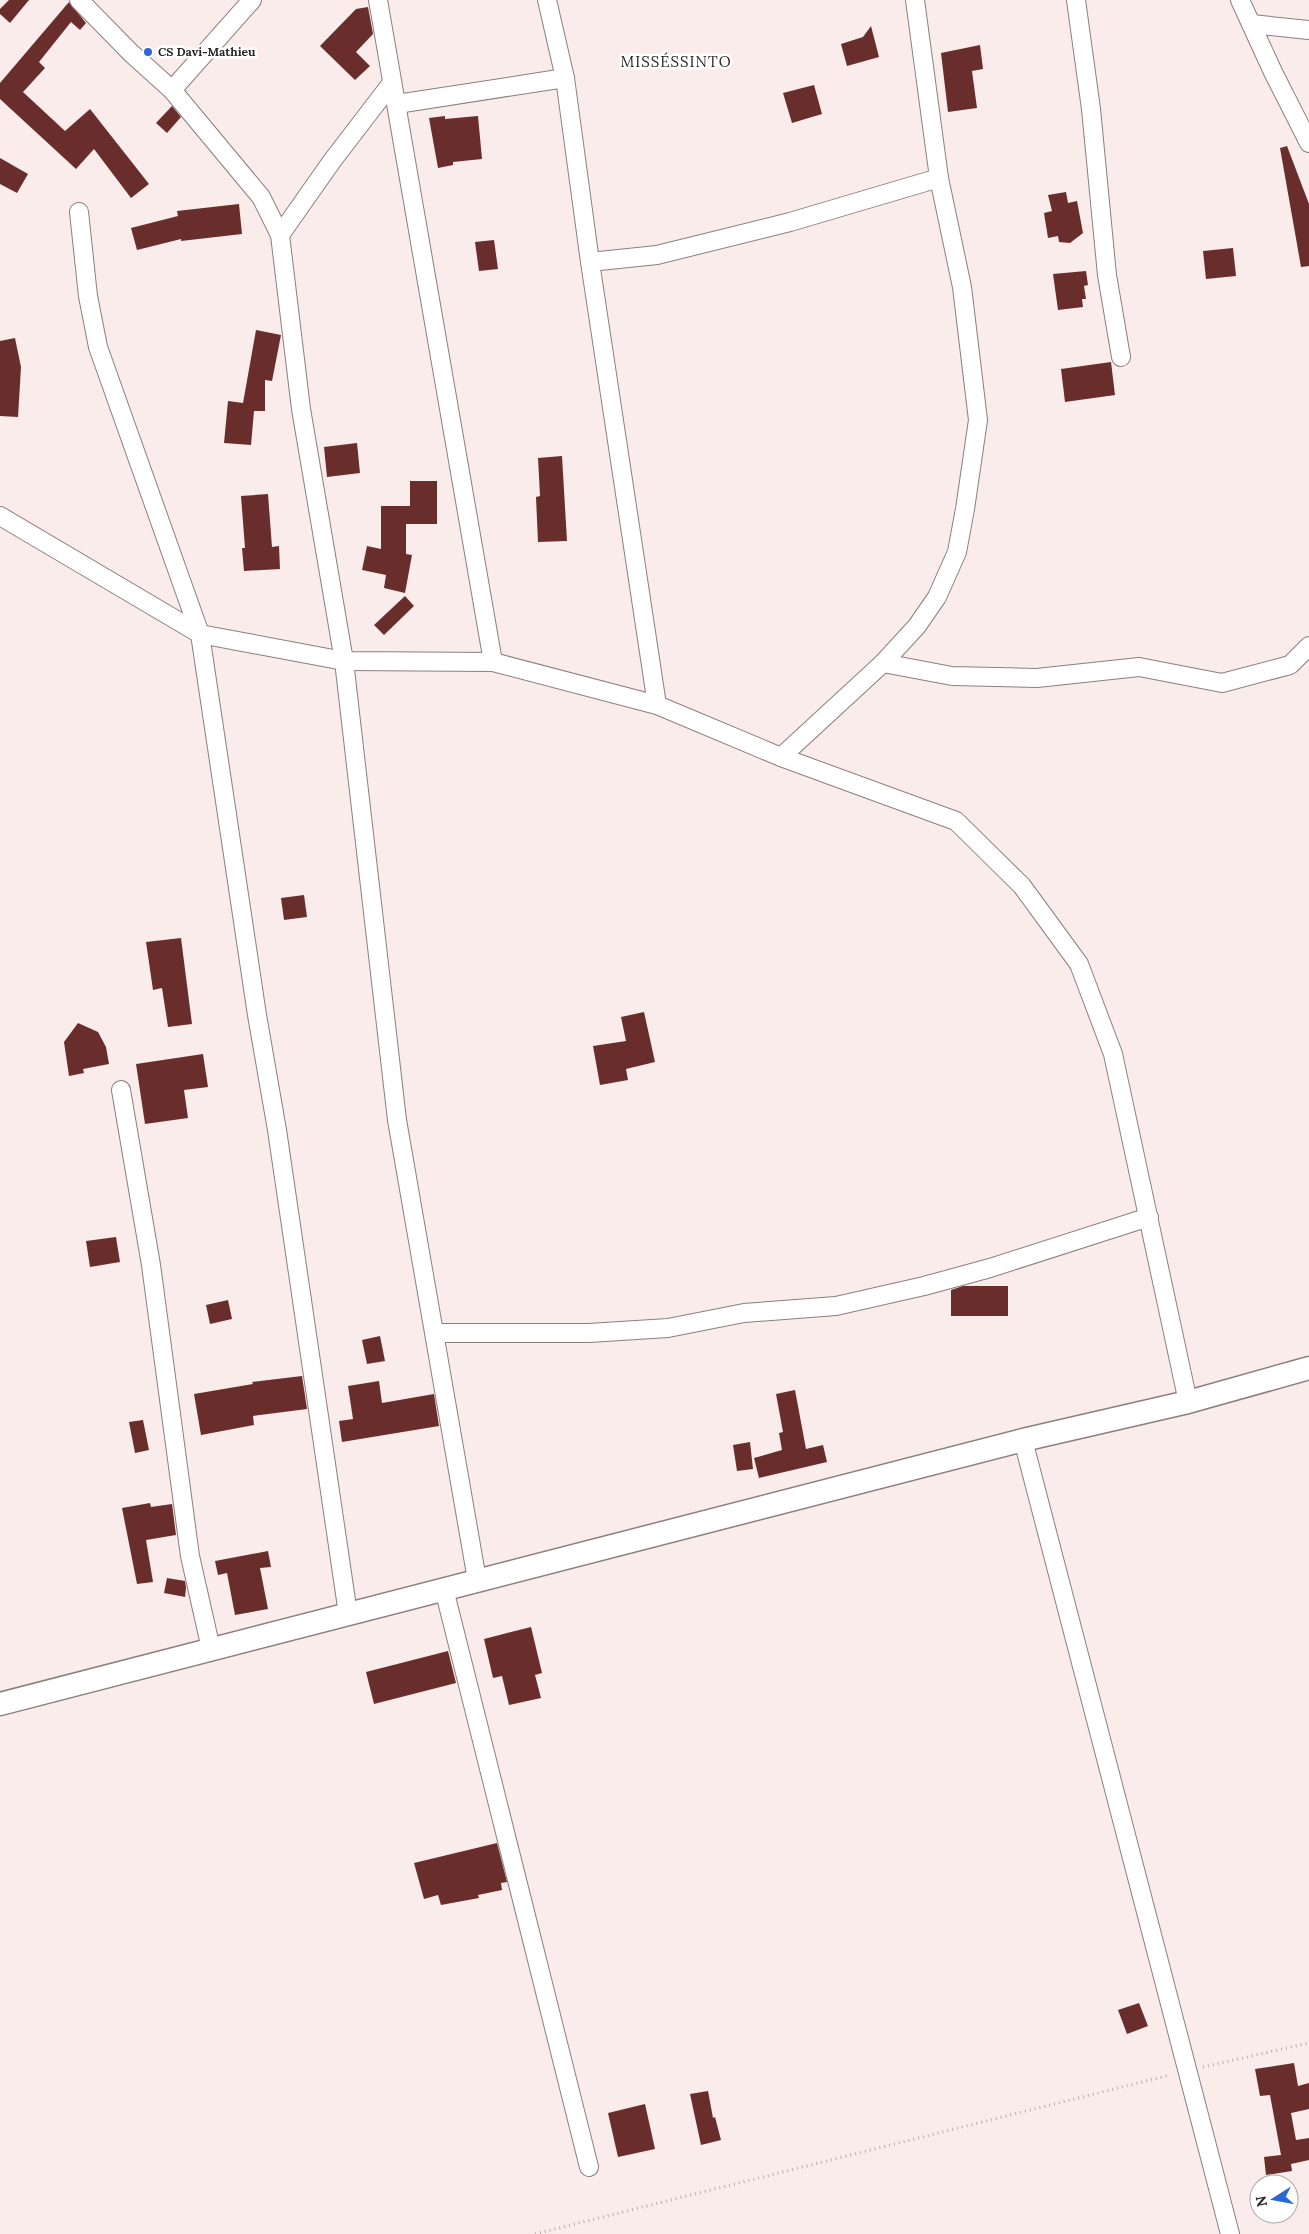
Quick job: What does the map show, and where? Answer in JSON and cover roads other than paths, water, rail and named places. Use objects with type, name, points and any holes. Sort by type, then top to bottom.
[{"type":"street","points":[[79,0],[131,53],[172,90],[260,196],[280,236],[301,410],[344,662],[397,1120],[477,1580]]},
{"type":"street","points":[[172,90],[252,0]]},
{"type":"street","points":[[378,0],[391,84],[397,104],[493,662]]},
{"type":"street","points":[[548,0],[564,78],[657,705]]},
{"type":"street","points":[[781,758],[883,663],[917,626],[937,597],[957,552],[966,509],[978,420],[962,287],[939,178],[915,0]]},
{"type":"street","points":[[1076,0],[1091,108],[1107,275],[1121,357]]},
{"type":"street","points":[[1240,0],[1272,72],[1309,143]]},
{"type":"street","points":[[1251,24],[1309,30]]},
{"type":"street","points":[[397,104],[564,78]]},
{"type":"street","points":[[280,236],[332,161],[391,84]]},
{"type":"street","points":[[590,262],[657,255],[790,222],[939,178]]},
{"type":"street","points":[[79,212],[88,296],[98,347],[200,634],[257,1015],[278,1139],[348,1614]]},
{"type":"street","points":[[0,516],[200,634],[344,662],[493,662],[657,705],[781,758],[956,821],[1022,886],[1079,964],[1113,1054],[1188,1402]]},
{"type":"street","points":[[883,663],[952,676],[1038,678],[1139,667],[1222,683],[1290,665],[1309,646]]},
{"type":"street","points":[[121,1090],[151,1265],[190,1556],[211,1649]]},
{"type":"street","points":[[435,1333],[589,1332],[668,1328],[744,1313],[836,1306],[924,1286],[990,1268],[1148,1217]]},
{"type":"street","points":[[0,1704],[1023,1440],[1188,1402],[1309,1368]]},
{"type":"street","points":[[1023,1440],[1230,2234]]},
{"type":"street","points":[[444,1589],[589,2167]]},
{"type":"place","name":"CS Davi-Mathieu","points":[[148,52]]},
{"type":"district","name":"MISSÉSSINTO","points":[[676,62]]}]
